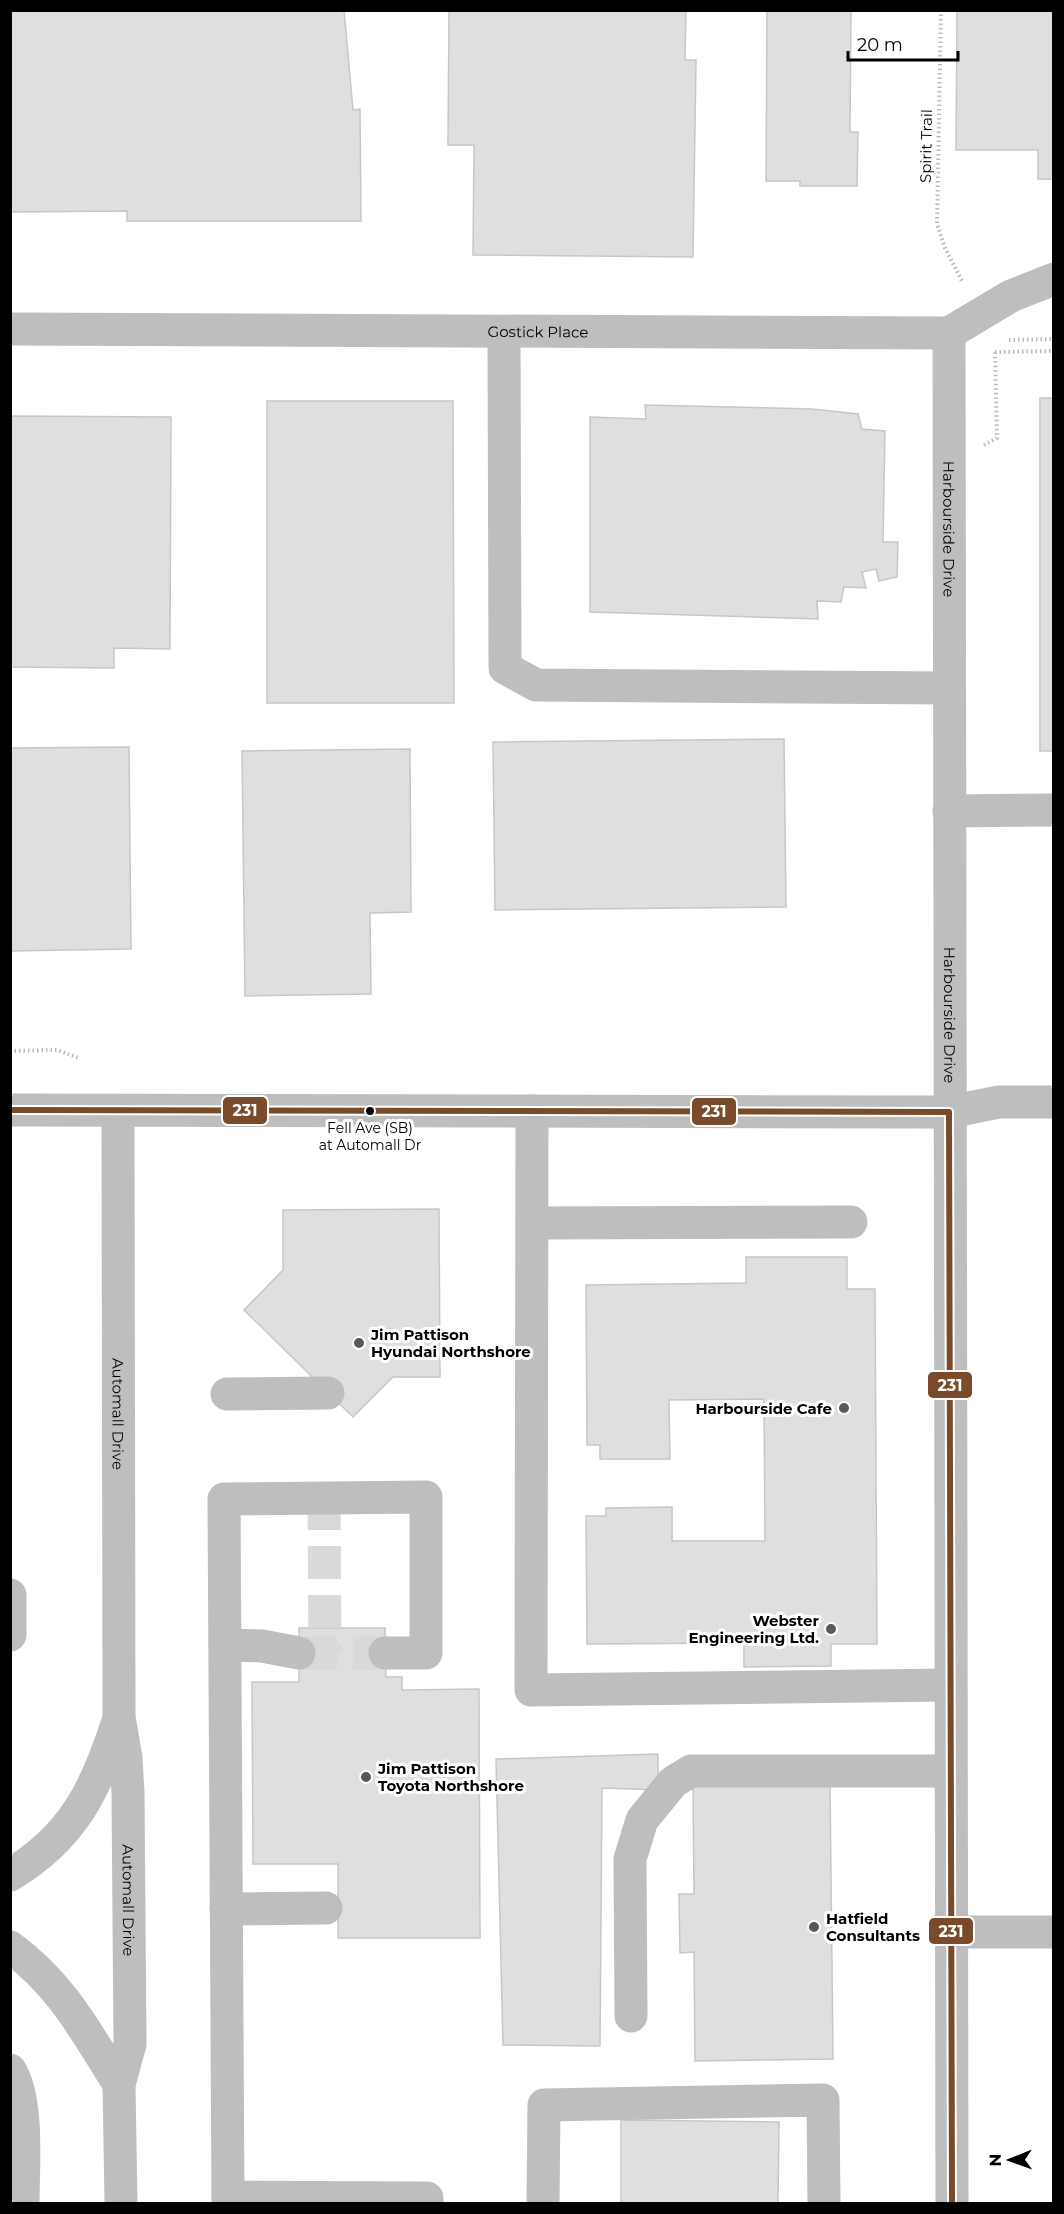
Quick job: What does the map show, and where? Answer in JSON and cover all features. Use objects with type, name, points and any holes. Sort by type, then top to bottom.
[{"type":"street","points":[[948,333],[1011,296],[1053,279]]},
{"type":"street","name":"Gostick Place","points":[[10,329],[948,333]]},
{"type":"street","points":[[504,332],[505,668],[536,685],[949,688]]},
{"type":"street","name":"Harbourside Drive","points":[[948,333],[952,2204]]},
{"type":"street","points":[[949,811],[1053,810]]},
{"type":"street","points":[[10,1110],[949,1112],[999,1102],[1053,1102]]},
{"type":"street","name":"Automall Drive","points":[[118,1111],[119,1717],[126,1758],[128,1794],[130,2044],[119,2084],[121,2204]]},
{"type":"street","points":[[532,1111],[531,1690],[950,1685]]},
{"type":"street","points":[[532,1223],[851,1222]]},
{"type":"street","points":[[227,1394],[328,1393]]},
{"type":"street","points":[[385,1653],[426,1653],[426,1497],[224,1499],[228,2200],[427,2198],[427,2204]]},
{"type":"street","points":[[10,1595],[10,1635]]},
{"type":"street","points":[[225,1646],[262,1646],[299,1653]]},
{"type":"street","name":"Automall Drive","points":[[10,1875],[31,1863],[54,1844],[73,1821],[91,1791],[106,1758],[119,1717]]},
{"type":"street","points":[[631,2016],[630,1859],[642,1820],[673,1782],[691,1771],[950,1771]]},
{"type":"street","points":[[226,1909],[326,1908]]},
{"type":"street","points":[[951,1932],[1053,1932]]},
{"type":"street","points":[[10,1947],[34,1965],[75,2012],[119,2084]]},
{"type":"street","points":[[10,2070],[15,2077],[22,2109],[24,2204]]},
{"type":"street","points":[[543,2204],[543,2105],[824,2100],[824,2204]]},
{"type":"path","name":"Spirit Trail","points":[[941,10],[937,224],[959,278]]},
{"type":"path","points":[[1004,340],[1053,339]]},
{"type":"path","points":[[997,438],[995,352],[1053,351]]},
{"type":"path","points":[[10,1051],[57,1050],[79,1058]]},
{"type":"building","points":[[10,10],[344,10],[353,110],[360,109],[361,221],[127,221],[127,211],[10,212]]},
{"type":"building","points":[[449,10],[686,10],[685,60],[696,60],[693,257],[473,255],[474,145],[448,145]]},
{"type":"building","points":[[767,10],[851,10],[850,132],[858,132],[857,186],[800,186],[800,181],[766,181]]},
{"type":"building","points":[[957,10],[1054,10],[1054,179],[1038,179],[1038,150],[956,150]]},
{"type":"building","points":[[1040,398],[1054,398],[1054,751],[1040,751]]},
{"type":"building","points":[[267,401],[453,401],[454,703],[267,703]]},
{"type":"building","points":[[645,405],[812,409],[858,414],[862,429],[885,431],[883,542],[898,542],[897,577],[879,581],[876,569],[862,572],[866,588],[844,587],[841,602],[817,601],[818,619],[590,612],[590,417],[646,419]]},
{"type":"building","points":[[10,416],[171,417],[170,649],[114,648],[114,668],[10,667]]},
{"type":"building","points":[[784,739],[786,907],[495,910],[493,742]]},
{"type":"building","points":[[129,747],[131,949],[10,951],[10,748]]},
{"type":"building","points":[[410,749],[411,912],[370,913],[371,994],[245,996],[242,751]]},
{"type":"building","name":"Jim Pattison Hyundai Northshore","points":[[439,1209],[440,1377],[393,1377],[353,1417],[244,1310],[283,1270],[283,1210]]},
{"type":"building","points":[[746,1257],[847,1257],[847,1289],[875,1289],[877,1644],[831,1644],[831,1666],[744,1667],[744,1643],[587,1644],[586,1516],[606,1516],[606,1508],[672,1507],[672,1541],[765,1541],[764,1399],[669,1400],[670,1459],[600,1459],[600,1445],[587,1445],[586,1285],[746,1283]]},
{"type":"building","name":"Jim Pattison Toyota Northshore","points":[[299,1628],[385,1628],[386,1677],[402,1677],[402,1690],[479,1689],[480,1938],[338,1938],[338,1864],[253,1864],[252,1682],[299,1682]]},
{"type":"building","points":[[658,1754],[658,1790],[602,1788],[600,2046],[503,2045],[496,1759]]},
{"type":"building","points":[[830,1783],[833,2059],[695,2061],[694,1952],[680,1953],[679,1894],[694,1894],[693,1784]]},
{"type":"building","points":[[621,2120],[779,2122],[778,2204],[621,2204]]},
{"type":"tunnel","points":[[324,1497],[325,1653]]},
{"type":"tunnel","points":[[304,1653],[385,1653]]},
{"type":"transit line","name":"231","points":[[10,1110],[949,1112]]},
{"type":"transit line","name":"231","points":[[949,1112],[952,2204]]},
{"type":"place","name":"Fell Ave (SB) at Automall Dr","points":[[370,1111]]},
{"type":"place","name":"Jim Pattison Hyundai Northshore","points":[[359,1343]]},
{"type":"place","name":"Harbourside Cafe","points":[[844,1408]]},
{"type":"place","name":"Webster Engineering Ltd.","points":[[831,1629]]},
{"type":"place","name":"Jim Pattison Toyota Northshore","points":[[366,1777]]},
{"type":"place","name":"Hatfield Consultants","points":[[814,1927]]}]
